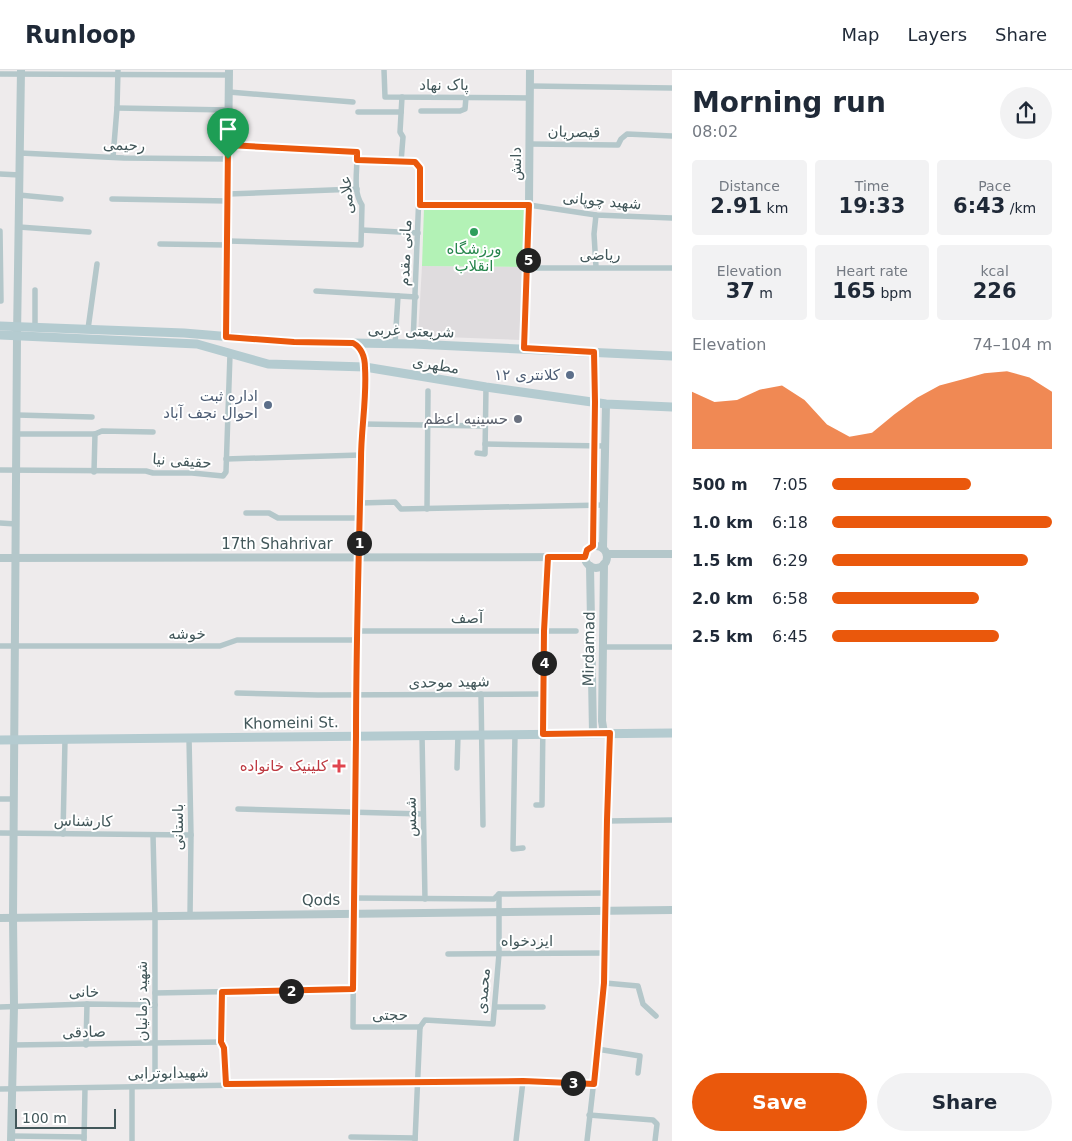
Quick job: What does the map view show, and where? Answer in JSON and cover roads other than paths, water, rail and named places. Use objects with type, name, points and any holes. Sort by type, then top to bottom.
[{"type":"main road","name":"شریعتی غربی","points":[[0,326],[184,333],[294,342],[524,348],[672,356]]},
{"type":"main road","points":[[0,335],[17,336]]},
{"type":"main road","name":"مطهری","points":[[17,336],[197,344],[268,364],[365,366],[486,387],[606,404],[672,407]]},
{"type":"main road","name":"Khomeini St.","points":[[0,740],[672,733]]},
{"type":"street","name":"پاک نهاد","points":[[384,70],[385,97],[530,98]]},
{"type":"street","name":"دانش","points":[[524,348],[528,268],[530,70]]},
{"type":"street","points":[[21,72],[17,326],[14,1006],[11,1139],[84,1139],[85,1088]]},
{"type":"street","points":[[0,74],[21,72],[229,73],[226,337]]},
{"type":"street","points":[[113,157],[118,73]]},
{"type":"street","points":[[530,86],[672,88]]},
{"type":"street","points":[[229,92],[353,102]]},
{"type":"street","points":[[401,162],[403,137],[400,132],[402,97]]},
{"type":"street","points":[[421,111],[460,111],[465,109],[466,97]]},
{"type":"street","points":[[117,108],[229,110]]},
{"type":"street","points":[[358,112],[401,112]]},
{"type":"street","name":"قیصریان","points":[[530,144],[618,145],[627,134],[672,136]]},
{"type":"street","name":"علامی","points":[[228,145],[357,152],[358,200],[362,205],[361,245],[228,243]]},
{"type":"street","name":"رحیمی","points":[[20,153],[228,159]]},
{"type":"street","name":"مانی مقدم","points":[[357,160],[415,162],[420,168],[413,344]]},
{"type":"street","points":[[0,174],[20,175]]},
{"type":"street","points":[[112,199],[228,197],[357,189]]},
{"type":"street","points":[[20,195],[60,199]]},
{"type":"street","name":"شهید چوپانی","points":[[420,205],[529,205],[596,215],[672,218]]},
{"type":"street","points":[[596,215],[594,234],[596,267]]},
{"type":"street","points":[[19,227],[89,232]]},
{"type":"street","points":[[362,230],[418,233]]},
{"type":"street","points":[[1,231],[1,301]]},
{"type":"street","points":[[160,244],[228,243]]},
{"type":"street","points":[[88,329],[97,264]]},
{"type":"street","name":"ریاضی","points":[[528,268],[672,268]]},
{"type":"street","points":[[35,290],[35,327]]},
{"type":"street","points":[[316,291],[416,297]]},
{"type":"street","points":[[395,344],[398,296]]},
{"type":"street","points":[[353,343],[362,352],[365,366],[355,695],[356,736]]},
{"type":"street","points":[[365,366],[369,365],[366,360],[368,347],[372,343]]},
{"type":"street","points":[[593,546],[594,352]]},
{"type":"street","name":"حقیقی نیا","points":[[0,470],[146,471],[153,473],[192,473],[223,476],[226,472],[230,354]]},
{"type":"street","points":[[477,453],[485,454],[486,387]]},
{"type":"street","points":[[590,566],[598,568],[604,564],[605,551],[606,404],[595,390]]},
{"type":"street","points":[[427,509],[428,391]]},
{"type":"street","points":[[17,415],[92,417]]},
{"type":"street","points":[[362,424],[485,426]]},
{"type":"street","points":[[17,434],[95,434],[102,431],[153,432]]},
{"type":"street","points":[[94,472],[95,434]]},
{"type":"street","points":[[485,444],[605,446]]},
{"type":"street","points":[[226,459],[361,455]]},
{"type":"street","points":[[360,503],[395,502],[401,510],[604,505]]},
{"type":"street","points":[[246,513],[269,513],[278,518],[360,518]]},
{"type":"street","points":[[0,523],[16,524]]},
{"type":"street","points":[[593,546],[605,551],[672,554]]},
{"type":"street","points":[[592,733],[590,566],[585,557],[587,550],[593,546]]},
{"type":"street","points":[[536,805],[542,806],[544,631],[548,557]]},
{"type":"street","name":"17th Shahrivar","points":[[0,558],[585,557]]},
{"type":"street","name":"Mirdamad","points":[[604,564],[602,721],[607,733]]},
{"type":"street","name":"آصف","points":[[358,631],[576,631]]},
{"type":"street","name":"خوشه","points":[[0,646],[220,646],[237,640],[358,640]]},
{"type":"street","points":[[603,647],[672,647]]},
{"type":"street","name":"شهید موحدی","points":[[237,693],[355,695],[544,694]]},
{"type":"street","points":[[481,694],[483,825]]},
{"type":"street","points":[[587,1141],[604,983],[607,733]]},
{"type":"street","points":[[514,734],[512,849],[523,848]]},
{"type":"street","name":"شمس","points":[[422,735],[424,899]]},
{"type":"street","points":[[457,768],[458,735]]},
{"type":"street","name":"حجتی","points":[[356,736],[353,1027],[420,1027]]},
{"type":"street","name":"باستانی","points":[[189,738],[190,916]]},
{"type":"street","points":[[63,834],[65,740]]},
{"type":"street","points":[[0,799],[14,799]]},
{"type":"street","points":[[238,809],[423,814]]},
{"type":"street","points":[[607,820],[672,820]]},
{"type":"street","name":"کارشناس","points":[[0,833],[191,835]]},
{"type":"street","points":[[152,835],[155,916]]},
{"type":"street","points":[[353,898],[494,899],[499,894],[606,893]]},
{"type":"street","name":"محمدی","points":[[420,1027],[425,1020],[493,1024],[499,954],[499,894]]},
{"type":"street","name":"Qods","points":[[0,918],[672,910]]},
{"type":"street","name":"شهید زمانیان","points":[[155,916],[155,1086]]},
{"type":"street","name":"ایزدخواه","points":[[448,954],[605,953]]},
{"type":"street","points":[[604,983],[638,986],[643,1004],[656,1016]]},
{"type":"street","points":[[155,993],[353,989]]},
{"type":"street","points":[[222,992],[221,1042],[224,1048],[226,1084]]},
{"type":"street","points":[[86,1045],[87,1004]]},
{"type":"street","name":"خانی","points":[[14,1006],[155,1004]]},
{"type":"street","points":[[0,1006],[14,1006]]},
{"type":"street","points":[[494,1007],[543,1007]]},
{"type":"street","points":[[352,1137],[415,1140],[420,1027]]},
{"type":"street","name":"صادقی","points":[[13,1045],[221,1042]]},
{"type":"street","points":[[597,1049],[640,1056],[638,1073]]},
{"type":"street","points":[[516,1141],[523,1081]]},
{"type":"street","name":"شهیدابوترابی","points":[[0,1088],[523,1081],[594,1084]]},
{"type":"street","points":[[132,1087],[132,1141]]},
{"type":"street","points":[[589,1115],[653,1120],[657,1124],[655,1141]]},
{"type":"place","name":"ورزشگاه انقلاب","points":[[474,232]]},
{"type":"place","name":"کلانتری ۱۲","points":[[570,375]]},
{"type":"place","name":"اداره ثبت احوال نجف آباد","points":[[268,405]]},
{"type":"place","name":"حسینیه اعظم","points":[[518,419]]},
{"type":"place","name":"کلینیک خانواده","points":[[339,766]]}]
